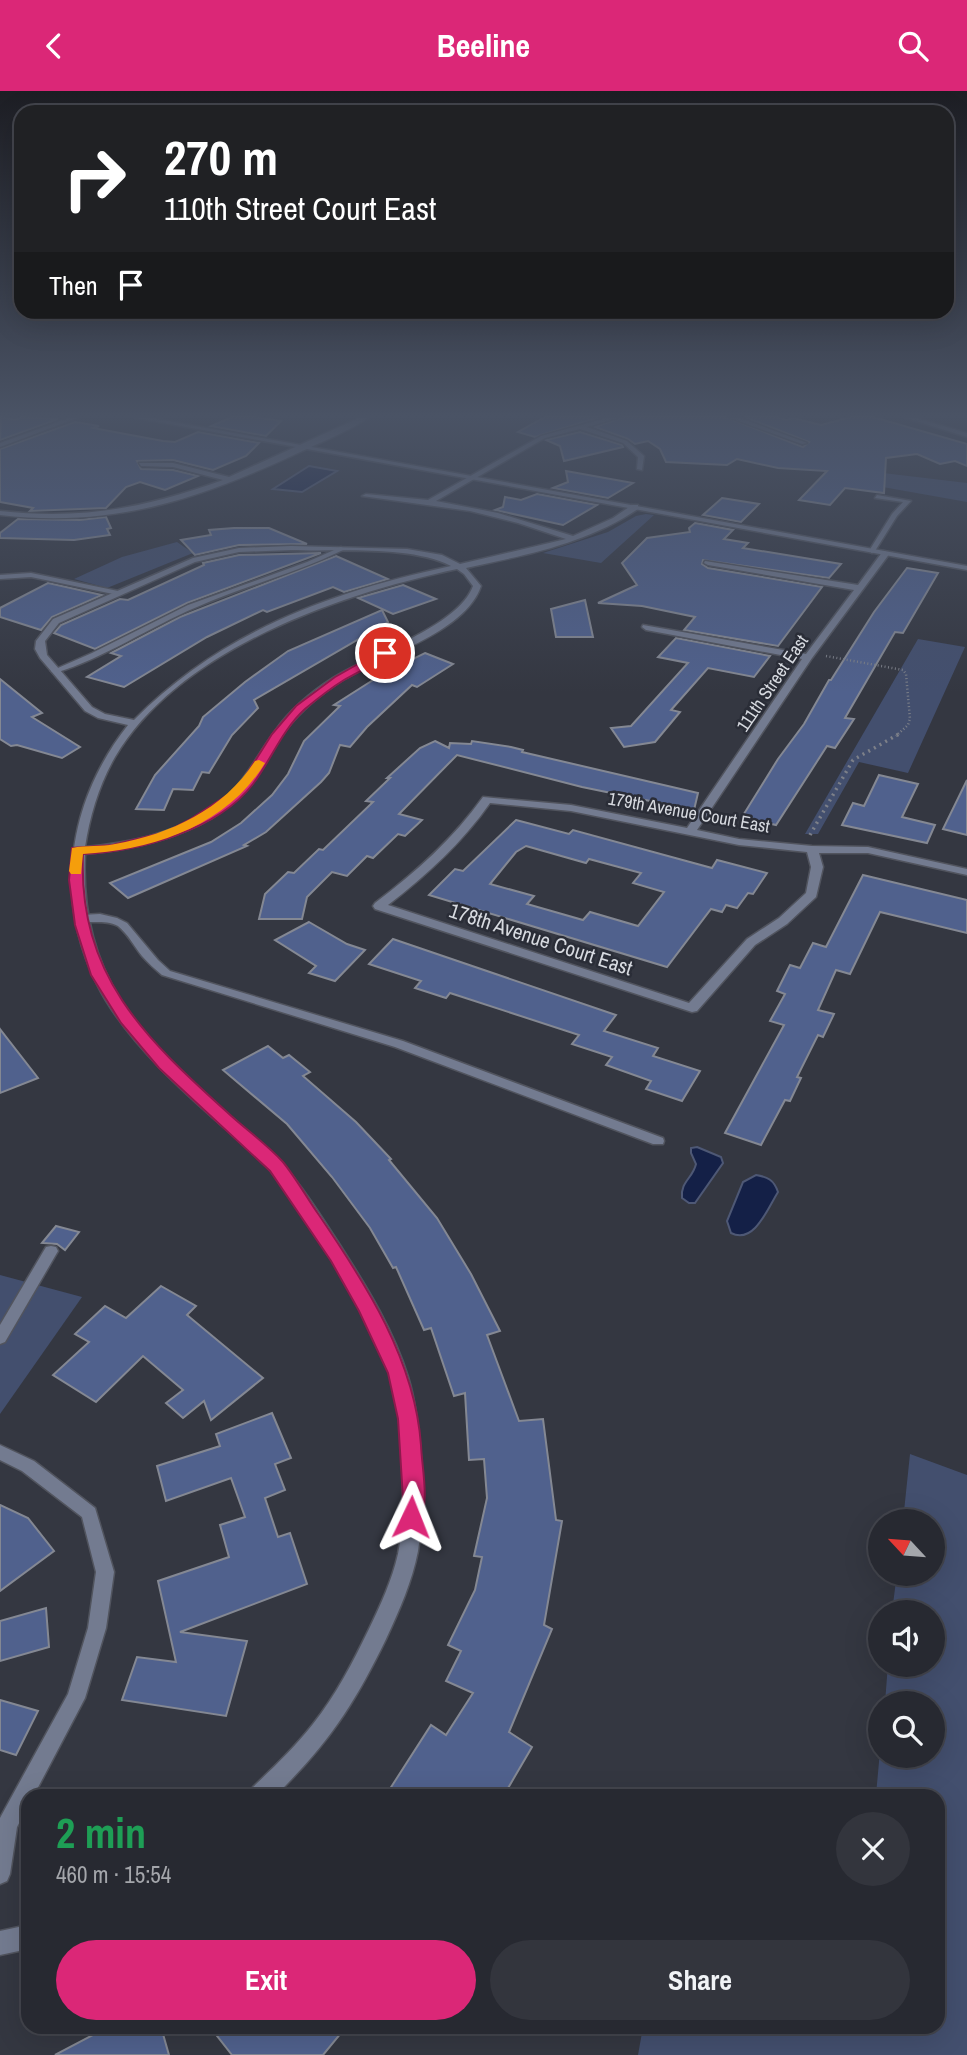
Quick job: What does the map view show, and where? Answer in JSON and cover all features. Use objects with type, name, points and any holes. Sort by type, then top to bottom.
[{"type":"street","points":[[0,513],[51,518],[117,513],[132,509]]},
{"type":"street","points":[[464,509],[508,517],[571,538]]},
{"type":"street","points":[[267,1789],[293,1763],[336,1711],[390,1607],[407,1554],[413,1499],[408,1419],[398,1373],[368,1309],[337,1256],[276,1167],[164,1064],[128,1023],[99,975],[81,918],[75,880],[77,851],[89,796],[100,774],[135,723],[171,689],[220,655],[278,624],[349,595],[571,538],[600,527],[632,509]]},
{"type":"street","points":[[644,509],[967,568]]},
{"type":"street","points":[[77,851],[112,849],[170,834],[194,823],[233,797],[248,782],[276,736],[300,708],[338,679],[439,628],[467,605],[477,592],[477,586],[467,572],[439,557],[407,551],[262,548],[227,551],[193,560],[56,621],[45,631],[40,650],[88,709],[109,718],[135,723]]},
{"type":"street","name":"111th Street East","points":[[689,833],[809,655],[886,553]]},
{"type":"street","points":[[708,563],[859,588]]},
{"type":"street","points":[[646,627],[809,655]]},
{"type":"street","name":"179th Avenue Court East","points":[[379,906],[429,867],[472,823],[487,799],[571,808],[739,842],[807,849],[868,850],[967,872]]},
{"type":"street","name":"178th Avenue Court East","points":[[379,906],[692,1008],[751,942],[783,921],[812,894],[817,867],[807,849]]},
{"type":"street","points":[[0,1943],[21,1938]]},
{"type":"lane","points":[[872,551],[900,509]]},
{"type":"lane","points":[[55,671],[104,652],[209,598],[316,562],[341,549]]},
{"type":"lane","points":[[0,577],[31,575],[118,593]]},
{"type":"lane","points":[[81,918],[107,916],[120,921],[156,966],[166,974],[399,1044],[658,1141]]},
{"type":"lane","points":[[0,1338],[51,1251]]},
{"type":"lane","points":[[0,1452],[29,1466],[89,1513],[105,1572],[97,1628],[76,1698],[27,1789]]},
{"type":"lane","points":[[0,1874],[7,1825],[21,1799]]},
{"type":"path","points":[[807,849],[853,760],[862,751],[904,732],[910,722],[906,674],[903,670],[809,655]]},
{"type":"shaded area","points":[[654,515],[601,563],[543,553],[608,532],[636,516]]},
{"type":"shaded area","points":[[177,542],[193,553],[107,588],[74,579],[122,557]]},
{"type":"shaded area","points":[[918,639],[965,647],[908,773],[859,762],[818,834],[805,834]]},
{"type":"shaded area","points":[[697,1147],[721,1157],[723,1163],[695,1203],[689,1203],[682,1198],[682,1193],[696,1164],[691,1148]]},
{"type":"shaded area","points":[[756,1175],[770,1180],[778,1192],[753,1230],[747,1234],[731,1233],[727,1221],[743,1182]]},
{"type":"shaded area","points":[[0,1275],[82,1297],[0,1414]]},
{"type":"shaded area","points":[[910,1454],[967,1475],[967,2055],[638,2055],[642,2034],[945,2034],[945,1789],[877,1789],[878,1768],[945,1768],[945,1691],[886,1691],[887,1677],[945,1677],[945,1600],[894,1600],[895,1586],[945,1586],[945,1509],[904,1509]]},
{"type":"building","points":[[32,509],[89,509],[30,511]]},
{"type":"building","points":[[499,509],[591,509],[563,525],[495,510]]},
{"type":"building","points":[[710,509],[754,509],[741,522],[703,515]]},
{"type":"building","points":[[106,517],[111,528],[107,529],[110,535],[74,540],[0,538],[0,533],[18,519],[80,520]]},
{"type":"building","points":[[695,523],[733,530],[724,539],[748,543],[743,548],[841,564],[829,578],[703,560],[702,564],[708,568],[822,587],[778,646],[684,630],[695,617],[642,606],[598,603],[637,585],[622,563],[647,538],[690,532],[689,528]]},
{"type":"building","points":[[269,528],[307,544],[239,545],[195,555],[181,540],[211,535],[209,530]]},
{"type":"building","points":[[321,553],[187,603],[95,649],[54,633],[61,625],[120,599],[128,600],[204,565],[203,563],[239,555]]},
{"type":"building","points":[[336,556],[388,579],[344,592],[333,587],[267,612],[263,610],[207,637],[124,687],[87,677],[121,656],[111,653],[180,617]]},
{"type":"building","points":[[907,568],[938,573],[903,633],[895,632],[845,718],[854,719],[835,748],[827,746],[776,825],[742,817],[874,612]]},
{"type":"building","points":[[48,583],[102,595],[52,617],[41,630],[0,617],[0,608]]},
{"type":"building","points":[[403,585],[436,599],[393,614],[358,598]]},
{"type":"building","points":[[585,600],[593,637],[556,637],[551,609]]},
{"type":"building","points":[[382,610],[388,622],[254,700],[258,708],[232,735],[209,773],[202,772],[193,790],[173,789],[164,810],[136,809],[155,775],[199,726],[203,717],[245,682],[288,651]]},
{"type":"building","points":[[676,638],[770,656],[754,677],[708,668],[671,710],[680,712],[655,742],[624,747],[611,728],[631,726],[688,663],[658,657]]},
{"type":"building","points":[[425,653],[453,664],[417,687],[412,685],[367,727],[350,747],[340,745],[329,773],[321,782],[266,832],[244,845],[247,846],[128,898],[110,883],[211,842],[241,823],[272,795],[288,774],[304,741],[340,706],[334,705],[384,673]]},
{"type":"building","points":[[0,679],[42,713],[32,717],[80,747],[62,758],[17,745],[11,746],[0,739]]},
{"type":"building","points":[[435,741],[449,748],[450,743],[471,744],[472,741],[511,747],[523,750],[522,752],[698,793],[694,810],[582,787],[457,755],[399,814],[422,820],[405,836],[398,834],[373,858],[367,856],[347,876],[332,872],[307,897],[302,919],[259,919],[265,894],[288,872],[294,873],[319,849],[323,850],[373,802],[366,801],[390,778],[387,778],[420,748]]},
{"type":"building","points":[[879,775],[918,784],[902,817],[935,825],[927,843],[842,825],[853,803],[864,806]]},
{"type":"building","points":[[967,780],[967,835],[943,829]]},
{"type":"building","points":[[516,820],[569,834],[573,830],[712,868],[717,860],[767,873],[753,894],[748,893],[737,908],[726,905],[722,912],[711,909],[667,967],[429,895],[455,869],[463,871]],"holes":[[[526,846],[586,863],[589,859],[641,873],[633,883],[664,892],[638,926],[590,912],[583,920],[527,904],[534,896],[490,884],[516,852]]]},
{"type":"building","points":[[863,875],[967,900],[967,933],[880,912],[850,974],[836,970],[818,1010],[834,1014],[823,1037],[818,1035],[797,1077],[801,1078],[790,1101],[785,1100],[761,1145],[725,1133],[784,1025],[770,1021],[785,994],[777,991],[790,965],[800,968],[813,943],[826,947]]},
{"type":"building","points":[[309,922],[347,944],[365,950],[335,981],[309,973],[316,966],[275,940]]},
{"type":"building","points":[[393,939],[616,1015],[604,1031],[658,1048],[653,1056],[700,1071],[682,1101],[646,1089],[651,1081],[606,1065],[612,1057],[572,1044],[579,1035],[450,993],[446,998],[415,988],[421,981],[369,964]]},
{"type":"building","points":[[0,1029],[38,1078],[0,1093]]},
{"type":"building","points":[[268,1046],[283,1058],[289,1055],[310,1072],[303,1076],[356,1122],[391,1159],[389,1160],[437,1218],[471,1274],[500,1331],[487,1335],[519,1421],[543,1419],[556,1520],[562,1521],[544,1625],[552,1629],[509,1732],[532,1747],[508,1789],[390,1789],[431,1725],[446,1735],[473,1693],[446,1681],[461,1651],[448,1645],[475,1590],[482,1557],[474,1556],[487,1498],[484,1459],[469,1460],[465,1393],[454,1396],[431,1328],[424,1330],[396,1267],[393,1268],[370,1228],[332,1177],[287,1124],[223,1070]]},
{"type":"building","points":[[56,1226],[79,1232],[65,1250],[57,1244],[42,1243]]},
{"type":"building","points":[[161,1286],[196,1306],[187,1315],[263,1378],[211,1420],[204,1401],[183,1418],[166,1403],[183,1390],[143,1356],[96,1402],[53,1375],[89,1342],[75,1334],[105,1306],[126,1318]]},
{"type":"building","points":[[272,1413],[291,1458],[275,1464],[285,1490],[265,1498],[278,1537],[290,1533],[307,1584],[180,1632],[247,1641],[226,1716],[122,1700],[137,1657],[176,1662],[158,1581],[229,1557],[220,1525],[245,1517],[231,1478],[166,1501],[157,1466],[220,1446],[216,1434]]},
{"type":"building","points":[[0,1505],[28,1518],[54,1551],[0,1591]]},
{"type":"building","points":[[46,1608],[49,1647],[0,1661],[0,1621]]},
{"type":"building","points":[[0,1700],[38,1711],[16,1755],[0,1750]]},
{"type":"building","points":[[95,2034],[163,2034],[169,2055],[55,2055]]},
{"type":"building","points":[[216,2034],[340,2034],[323,2055],[232,2055]]},
{"type":"slow traffic","points":[[76,871],[77,851],[112,849],[148,841],[194,823],[233,797],[248,782],[259,763]]},
{"type":"route","points":[[385,653],[338,679],[300,708],[276,736],[248,782],[233,797],[194,823],[170,834],[112,849],[77,851],[75,880],[82,925],[99,975],[128,1023],[164,1064],[276,1167],[337,1256],[368,1309],[398,1373],[408,1419],[413,1499],[411,1517]]}]
